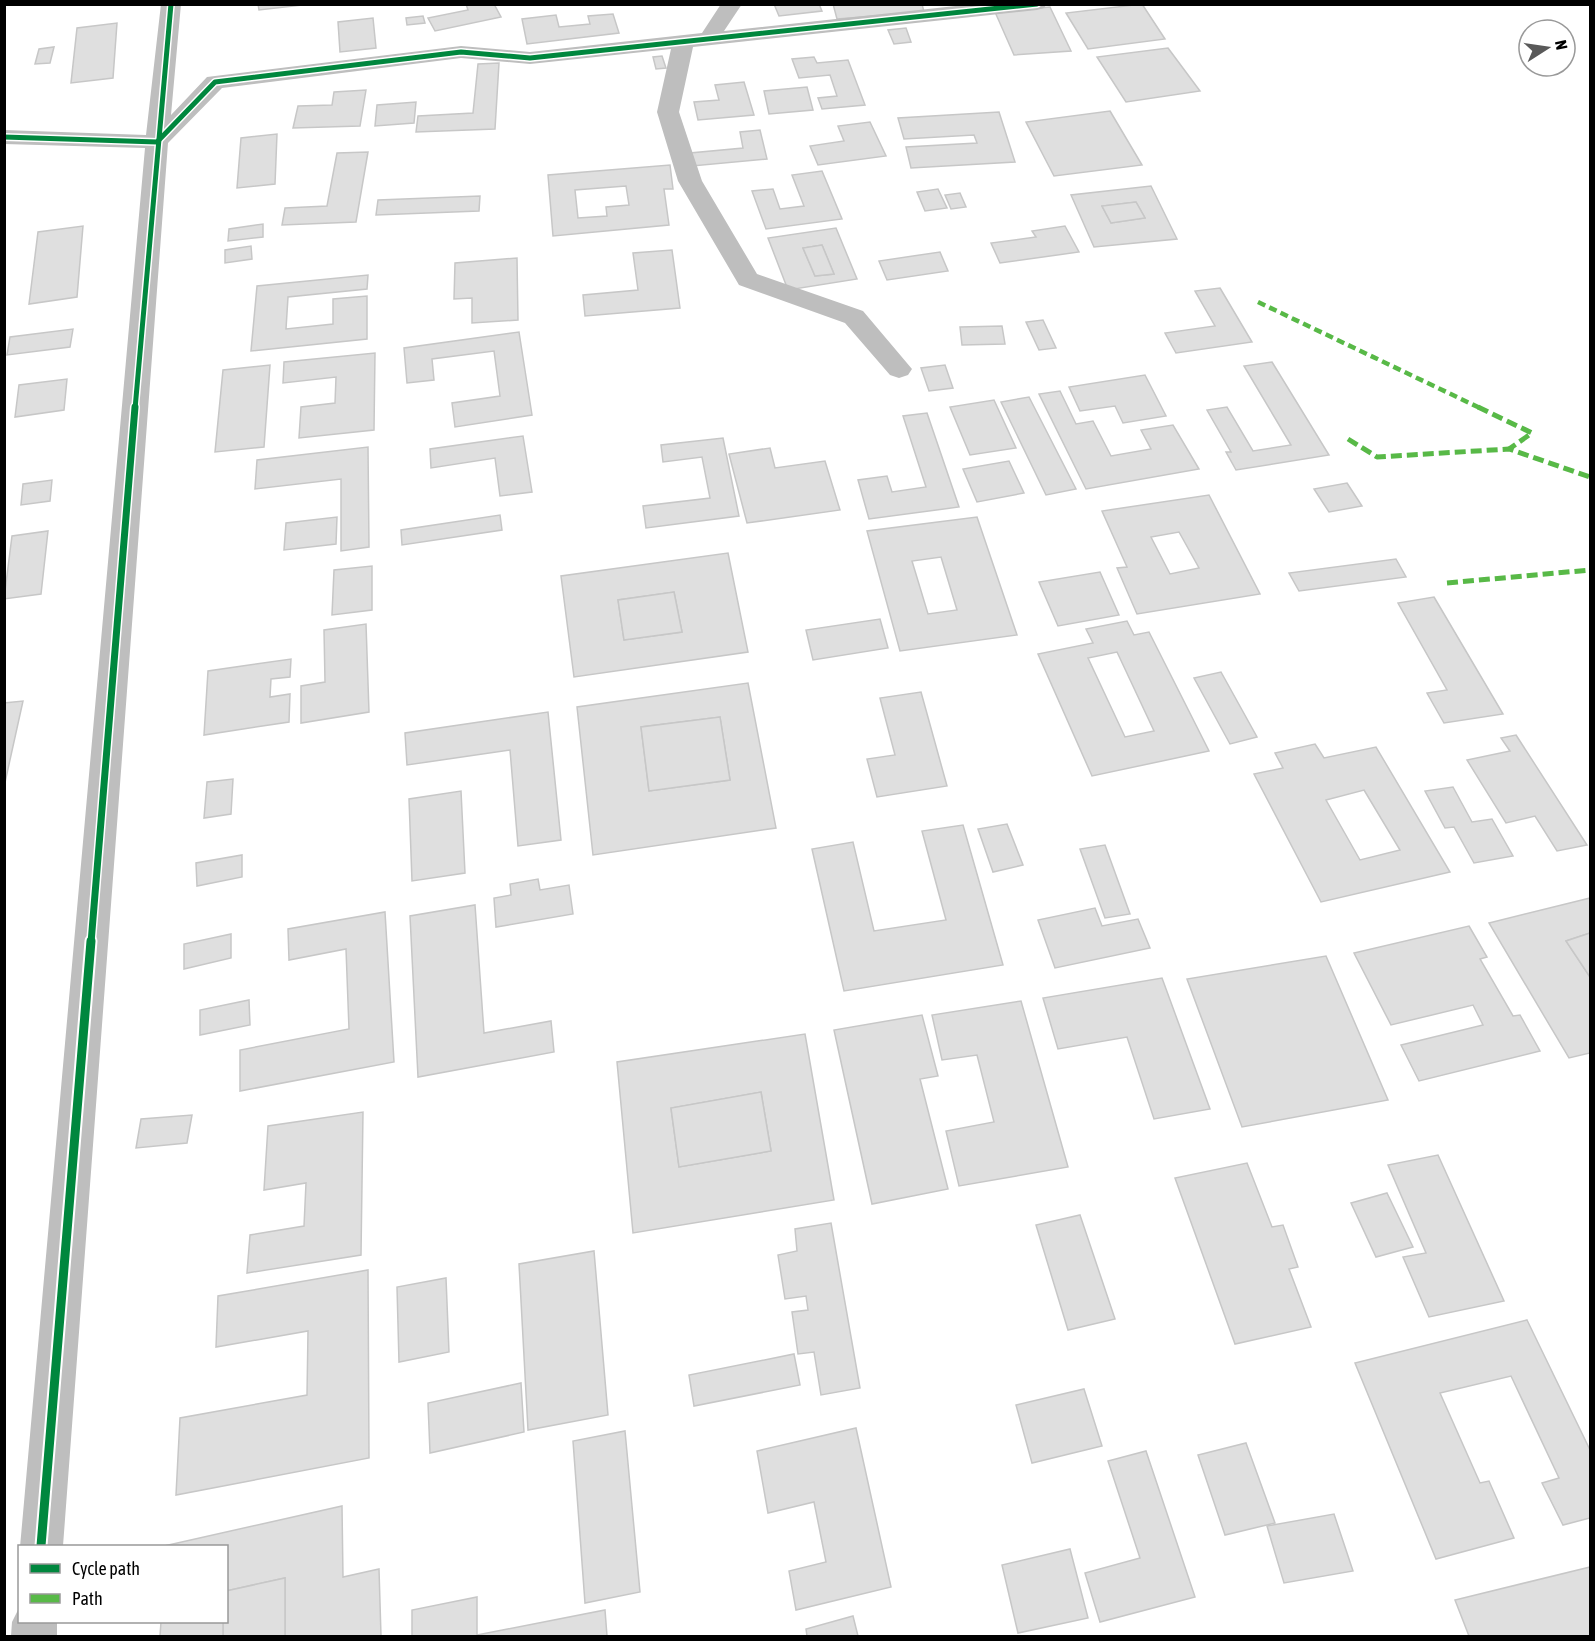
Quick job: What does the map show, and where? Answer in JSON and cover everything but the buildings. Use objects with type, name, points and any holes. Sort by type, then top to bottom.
[{"type":"street","points":[[41,1545],[171,4]]},
{"type":"street","points":[[708,40],[732,4]]},
{"type":"street","points":[[4,137],[158,142],[215,82],[461,52],[530,58],[1037,4]]},
{"type":"street","points":[[683,43],[668,112],[690,181],[748,279],[854,317],[899,369]]},
{"type":"marked path","points":[[1258,302],[1532,433],[1509,449]]},
{"type":"marked path","points":[[1348,439],[1377,457],[1509,449],[1590,477]]},
{"type":"marked path","points":[[1447,583],[1590,570]]},
{"type":"cycle path","points":[[41,1545],[157,142],[171,4]]},
{"type":"cycle path","points":[[4,137],[157,142],[215,82],[461,52],[530,58],[1037,4]]}]
